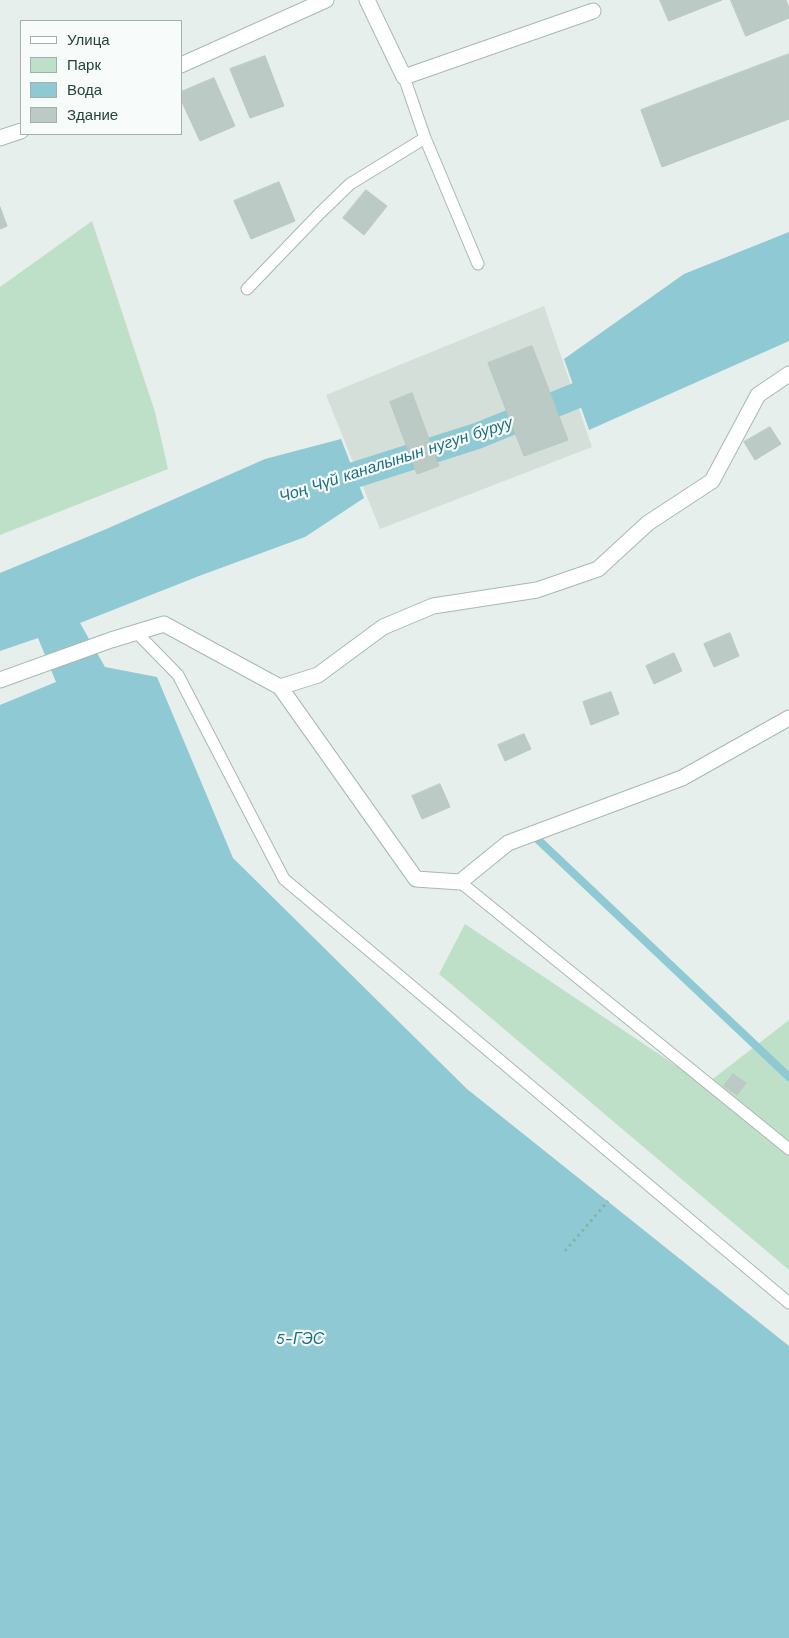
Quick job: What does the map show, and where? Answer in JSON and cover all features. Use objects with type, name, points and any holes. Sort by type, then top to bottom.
[{"type":"street","points":[[182,65],[326,0]]},
{"type":"street","points":[[367,0],[404,77],[593,11]]},
{"type":"street","points":[[0,138],[20,131]]},
{"type":"street","points":[[280,687],[318,675],[382,627],[433,606],[537,590],[598,569],[648,523],[712,481],[758,395],[789,374]]},
{"type":"street","points":[[0,680],[111,640],[164,624],[280,687],[416,879],[460,882],[508,843],[682,778],[789,718]]},
{"type":"lane","points":[[404,77],[425,138],[478,264]]},
{"type":"lane","points":[[247,289],[350,184],[425,138]]},
{"type":"lane","points":[[136,632],[178,675],[284,879],[789,1303]]},
{"type":"lane","points":[[460,882],[789,1149]]},
{"type":"path","points":[[565,1251],[608,1201]]},
{"type":"shaded area","points":[[544,306],[592,447],[380,529],[326,395]]},
{"type":"green space","points":[[92,221],[155,412],[168,469],[0,535],[0,287]]},
{"type":"green space","points":[[465,924],[705,1085],[789,1020],[789,1270],[439,974]]},
{"type":"water","points":[[789,232],[789,341],[589,430],[564,359],[684,274]]},
{"type":"water","name":"5-ГЭС","points":[[341,439],[364,498],[305,537],[80,623],[105,667],[157,677],[233,858],[467,1089],[789,1346],[789,1638],[0,1638],[0,705],[56,682],[38,638],[0,651],[0,573],[104,530],[265,459]]},
{"type":"building","points":[[660,0],[722,0],[669,21]]},
{"type":"building","points":[[731,0],[786,0],[789,8],[789,18],[746,36]]},
{"type":"building","points":[[789,54],[789,119],[662,167],[641,110]]},
{"type":"building","points":[[265,56],[284,106],[250,118],[230,69]]},
{"type":"building","points":[[214,78],[235,126],[200,141],[182,102],[182,92]]},
{"type":"building","points":[[279,182],[295,221],[251,239],[234,201]]},
{"type":"building","points":[[366,190],[387,206],[364,235],[343,218]]},
{"type":"building","points":[[0,207],[7,226],[0,229]]},
{"type":"building","points":[[532,346],[568,440],[524,456],[488,363]]},
{"type":"building","points":[[412,393],[439,466],[417,474],[390,402]]},
{"type":"building","points":[[770,427],[781,444],[755,460],[744,442]]},
{"type":"building","points":[[730,633],[739,656],[714,667],[704,644]]},
{"type":"building","points":[[674,653],[682,671],[654,684],[646,666]]},
{"type":"building","points":[[611,692],[619,714],[591,725],[583,702]]},
{"type":"building","points":[[524,734],[531,749],[505,761],[498,745]]},
{"type":"building","points":[[440,784],[450,807],[422,819],[412,796]]},
{"type":"building","points":[[733,1074],[746,1083],[737,1095],[724,1086]]},
{"type":"waterway","name":"Чоң Чүй каналынын нугун буруу","points":[[320,486],[477,436],[610,382]]},
{"type":"waterway","points":[[532,834],[789,1077]]}]
